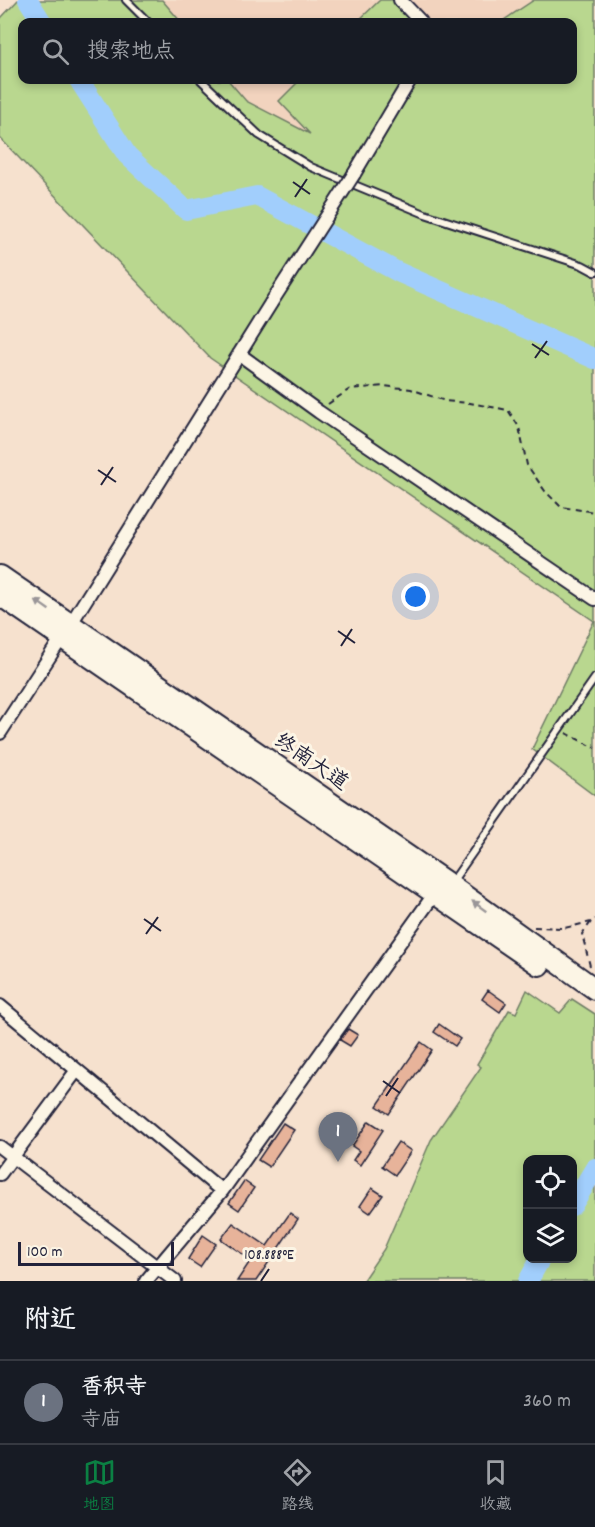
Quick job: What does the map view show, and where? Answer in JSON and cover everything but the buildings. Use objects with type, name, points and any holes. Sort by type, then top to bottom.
[{"type":"highway","name":"终南大道","points":[[0,576],[66,631]]},
{"type":"highway","name":"终南大道","points":[[0,595],[66,631],[443,886],[593,980]]},
{"type":"highway","name":"终南大道","points":[[443,886],[499,938],[595,1002]]},
{"type":"street","points":[[400,0],[417,18]]},
{"type":"street","points":[[0,733],[351,179],[408,84]]},
{"type":"street","points":[[239,354],[319,412],[595,599]]},
{"type":"street","points":[[146,1281],[222,1191],[443,886]]},
{"type":"street","points":[[0,1006],[222,1191]]},
{"type":"street","points":[[0,1174],[77,1070]]},
{"type":"street","points":[[0,1147],[155,1268],[175,1281]]},
{"type":"lane","points":[[126,0],[143,18]]},
{"type":"lane","points":[[205,84],[259,135],[311,167],[351,179],[425,214],[582,265],[595,272]]},
{"type":"lane","points":[[443,886],[595,678]]},
{"type":"path","points":[[319,412],[350,389],[384,386],[411,389],[445,401],[508,410],[519,428],[527,465],[544,491],[561,507],[595,513]]},
{"type":"path","points":[[557,733],[568,734],[595,748]]},
{"type":"path","points":[[529,927],[564,928],[595,920]]},
{"type":"path","points":[[591,922],[582,934],[593,980]]},
{"type":"shaded area","points":[[135,0],[380,0],[361,18],[153,18]]},
{"type":"shaded area","points":[[393,0],[534,0],[507,18],[414,18]]},
{"type":"shaded area","points":[[215,84],[296,84],[279,101],[334,159],[351,185]]},
{"type":"green space","points":[[18,0],[162,0],[178,18],[18,18],[18,84],[231,84],[246,101],[310,134],[279,101],[296,84],[577,84],[577,18],[507,18],[534,0],[595,0],[595,796],[532,749],[594,621],[210,358],[0,138],[0,19]]},
{"type":"green space","points":[[380,0],[393,0],[414,18],[361,18]]},
{"type":"green space","points":[[527,990],[560,1013],[572,999],[595,1014],[595,1281],[363,1280],[384,1249],[431,1140],[481,1067],[477,1064],[509,1010],[516,1013]]},
{"type":"waterway","points":[[28,0],[39,18]]},
{"type":"waterway","points":[[82,84],[127,155],[186,210],[257,196],[398,272],[595,359]]},
{"type":"waterway","points":[[577,1198],[595,1168]]},
{"type":"waterway","points":[[528,1281],[538,1263]]},
{"type":"place","name":"香积寺","points":[[338,1162]]}]
